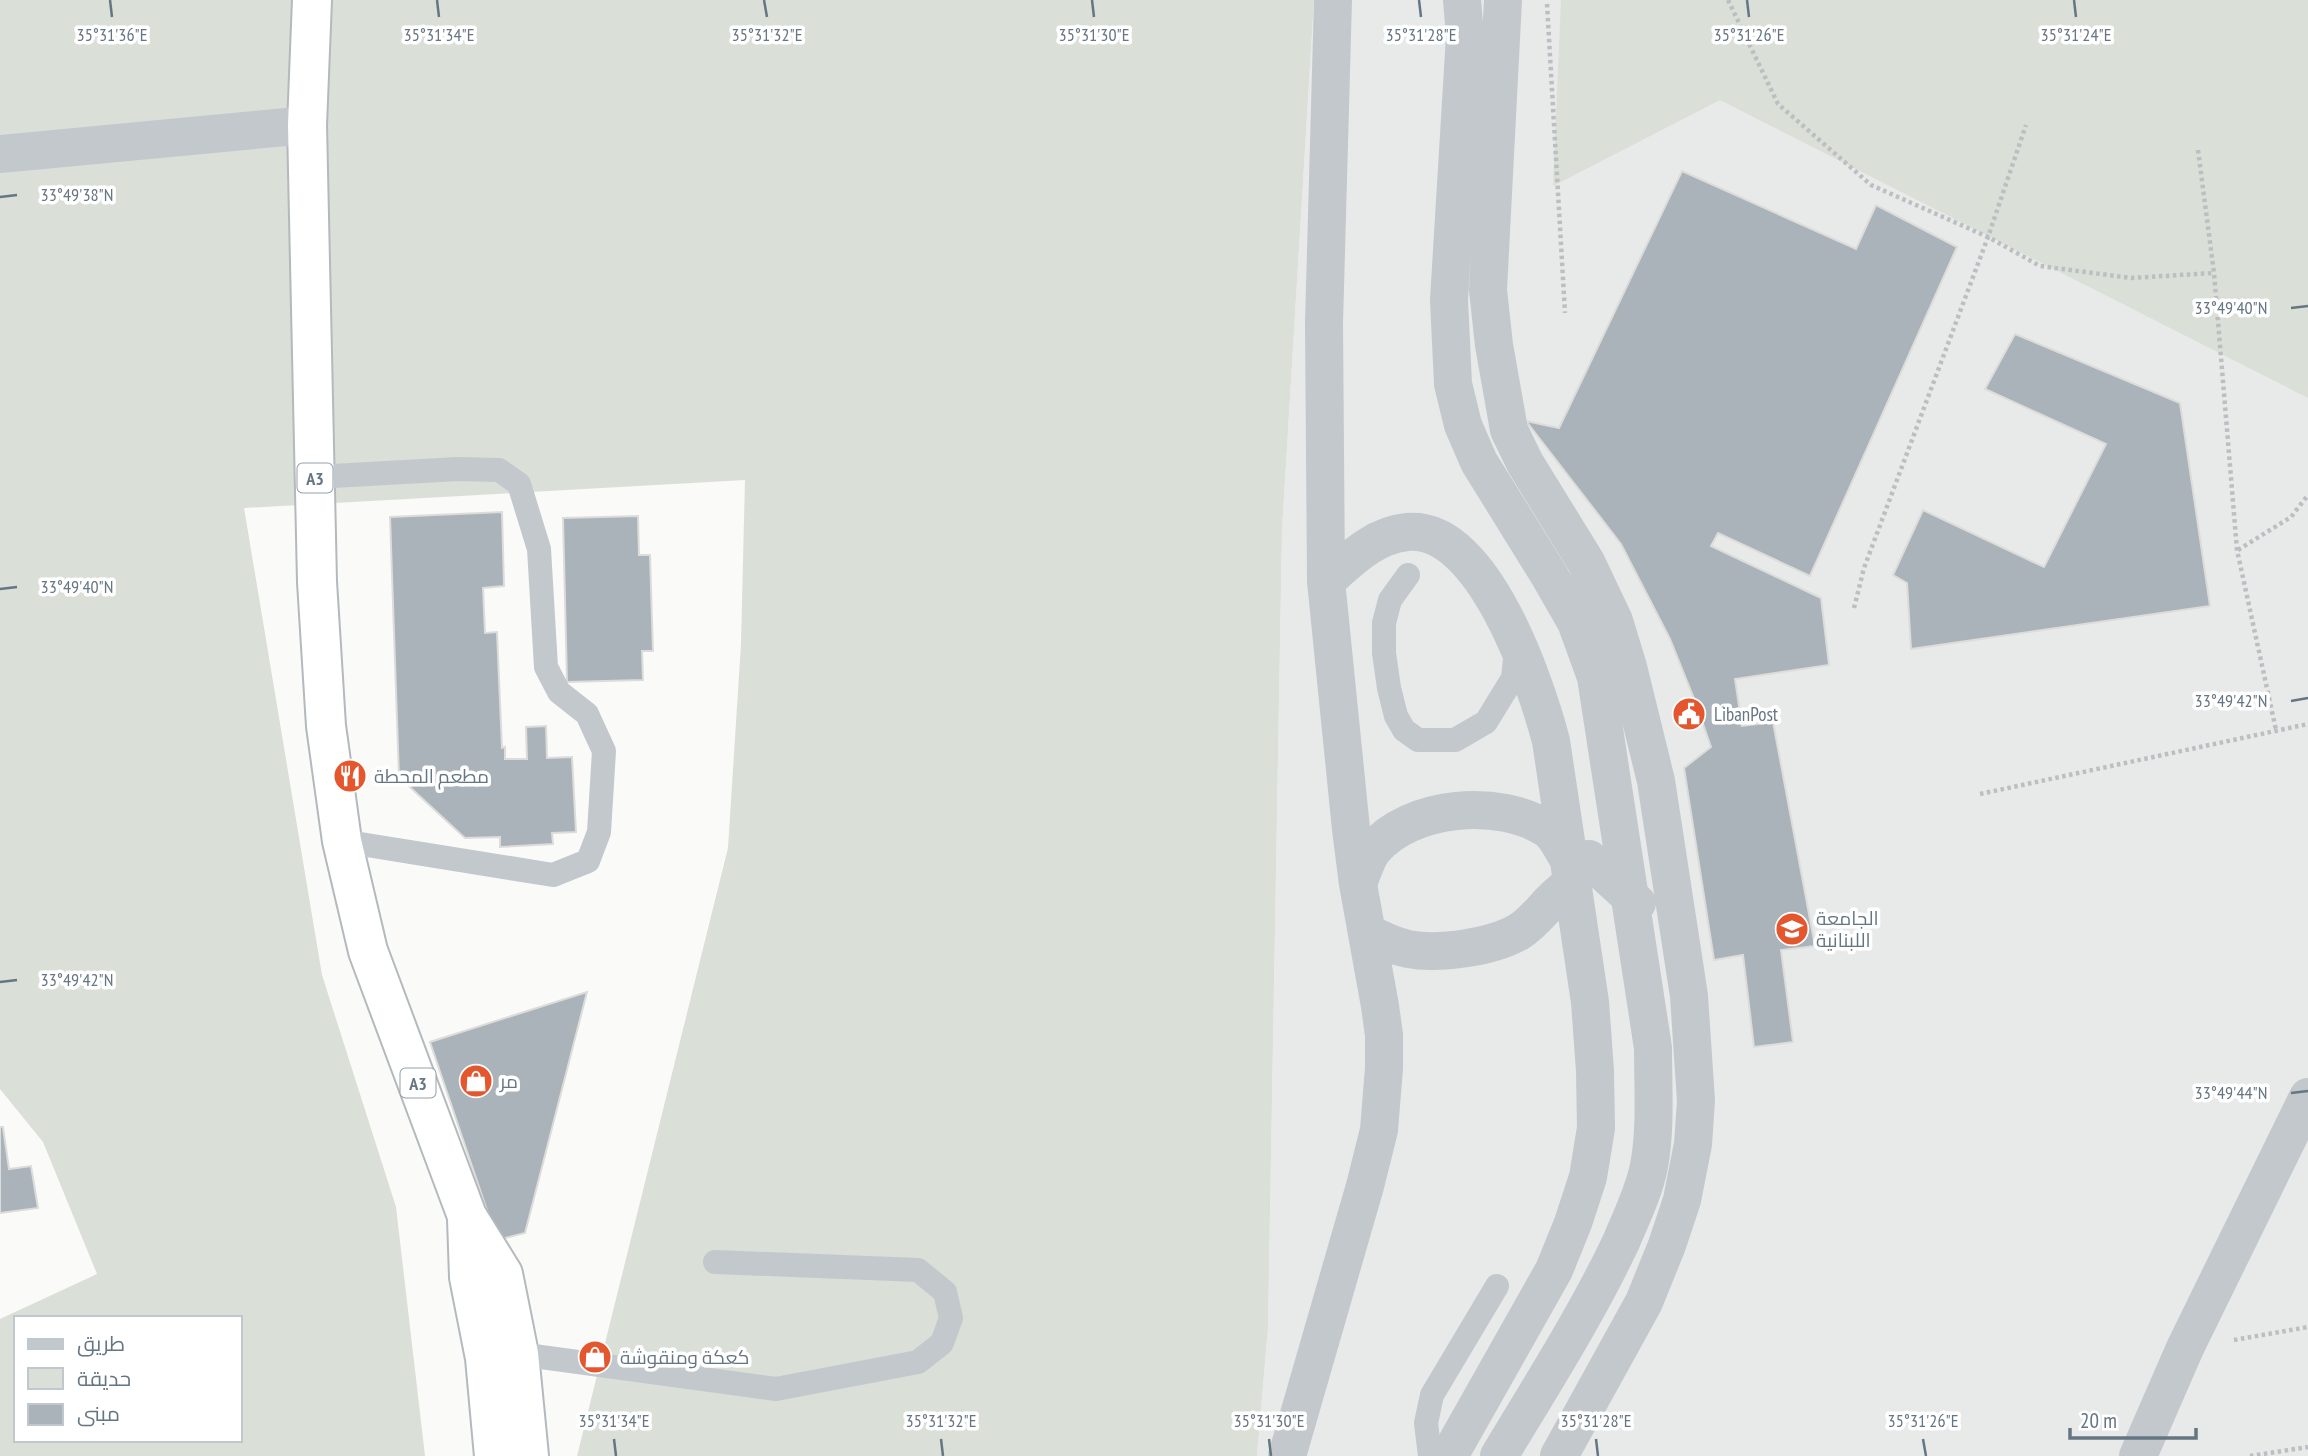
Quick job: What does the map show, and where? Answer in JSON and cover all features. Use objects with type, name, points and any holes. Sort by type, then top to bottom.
[{"type":"highway","name":"A3","points":[[312,0],[307,125],[317,582],[326,726],[342,841],[368,951],[467,1216],[503,1274],[519,1354],[529,1456]]},
{"type":"highway","name":"A3","points":[[467,1216],[469,1277],[485,1359],[494,1456]]},
{"type":"street","points":[[1287,1456],[1365,1186],[1379,1130],[1383,1096],[1384,1035],[1358,884],[1326,581],[1324,323],[1333,0]]},
{"type":"street","points":[[1462,0],[1465,36],[1449,300],[1453,384],[1464,425],[1479,462],[1576,622],[1596,677],[1653,1048],[1654,1103],[1649,1167],[1633,1215],[1607,1270],[1499,1456]]},
{"type":"street","points":[[1503,0],[1488,290],[1494,345],[1510,430],[1525,463],[1586,562],[1614,621],[1628,667],[1651,762],[1689,996],[1696,1101],[1693,1144],[1682,1200],[1667,1245],[1644,1302],[1559,1456]]},
{"type":"street","points":[[0,154],[307,125]]},
{"type":"street","points":[[1326,581],[1364,548],[1389,536],[1409,532],[1430,534],[1454,548],[1474,569],[1508,621],[1541,701],[1576,868],[1595,1071],[1596,1128],[1588,1177],[1554,1270],[1449,1456]]},
{"type":"street","points":[[1368,933],[1389,944],[1411,950],[1461,949],[1492,942],[1520,931],[1560,892],[1576,868],[1618,821],[1651,762]]},
{"type":"street","points":[[1358,884],[1372,851],[1387,837],[1411,823],[1464,810],[1499,811],[1549,830],[1576,868],[1630,897],[1680,942]]},
{"type":"street","points":[[2138,1456],[2185,1348],[2308,1097]]},
{"type":"lane","points":[[315,477],[457,469],[499,470],[519,484],[539,549],[546,667],[559,692],[587,714],[604,751],[599,832],[588,861],[553,875],[342,841]]},
{"type":"lane","points":[[1408,575],[1390,600],[1384,623],[1384,653],[1396,716],[1404,730],[1418,740],[1455,740],[1486,722],[1513,678],[1517,642]]},
{"type":"lane","points":[[519,1354],[776,1389],[919,1362],[942,1343],[951,1318],[945,1292],[918,1270],[715,1262]]},
{"type":"lane","points":[[1430,1456],[1426,1423],[1432,1395],[1497,1286]]},
{"type":"path","points":[[1547,0],[1565,313]]},
{"type":"path","points":[[1728,0],[1778,104],[1871,185],[1988,237],[2040,266],[2131,278],[2214,272]]},
{"type":"path","points":[[1854,608],[1864,568],[1988,237],[2025,125]]},
{"type":"path","points":[[2198,150],[2214,272],[2237,550],[2276,730]]},
{"type":"path","points":[[2237,550],[2291,517],[2308,495]]},
{"type":"path","points":[[1980,794],[2308,724]]},
{"type":"path","points":[[2185,1348],[2308,1328]]},
{"type":"path","points":[[2250,1456],[2308,1447]]},
{"type":"shaded area","name":"الجامعة اللبنانية","points":[[1314,0],[2308,0],[2308,1456],[1257,1456],[1268,1328],[1282,530]]},
{"type":"green space","points":[[0,0],[1314,0],[1282,530],[1268,1328],[1257,1456],[577,1456],[728,848],[741,644],[745,480],[244,508],[322,975],[396,1207],[425,1456],[0,1456],[0,1319],[97,1274],[43,1142],[0,1089]]},
{"type":"green space","points":[[1561,0],[2308,0],[2308,398],[1720,100],[1553,186]]},
{"type":"building","points":[[1682,171],[1856,249],[1876,205],[1957,247],[1810,576],[1718,533],[1711,546],[1821,598],[1829,665],[1735,679],[1742,726],[1773,722],[1815,946],[1781,950],[1793,1042],[1754,1047],[1743,955],[1714,960],[1684,768],[1711,747],[1695,701],[1670,639],[1621,544],[1526,421],[1559,428]]},
{"type":"building","points":[[2015,334],[2180,403],[2210,606],[1911,649],[1907,583],[1893,575],[1923,510],[2044,567],[2106,444],[1985,389]]},
{"type":"building","points":[[502,512],[504,586],[483,588],[485,633],[497,632],[502,748],[505,747],[505,759],[527,759],[526,727],[546,726],[547,758],[572,757],[576,832],[552,833],[553,844],[500,847],[500,837],[465,838],[399,777],[390,517]]},
{"type":"building","points":[[638,516],[639,555],[650,555],[653,651],[642,651],[643,680],[567,682],[563,518]]},
{"type":"building","points":[[587,992],[525,1233],[497,1240],[430,1042]]},
{"type":"building","points":[[0,1127],[3,1127],[9,1169],[31,1166],[38,1208],[0,1213]]},
{"type":"place","name":"LibanPost","points":[[1689,714]]},
{"type":"place","name":"مطعم المحطة","points":[[350,776]]},
{"type":"place","name":"الجامعة اللبنانية","points":[[1792,929]]},
{"type":"place","name":"مر","points":[[476,1081]]},
{"type":"place","name":"كعكة ومنقوشة","points":[[595,1357]]}]
